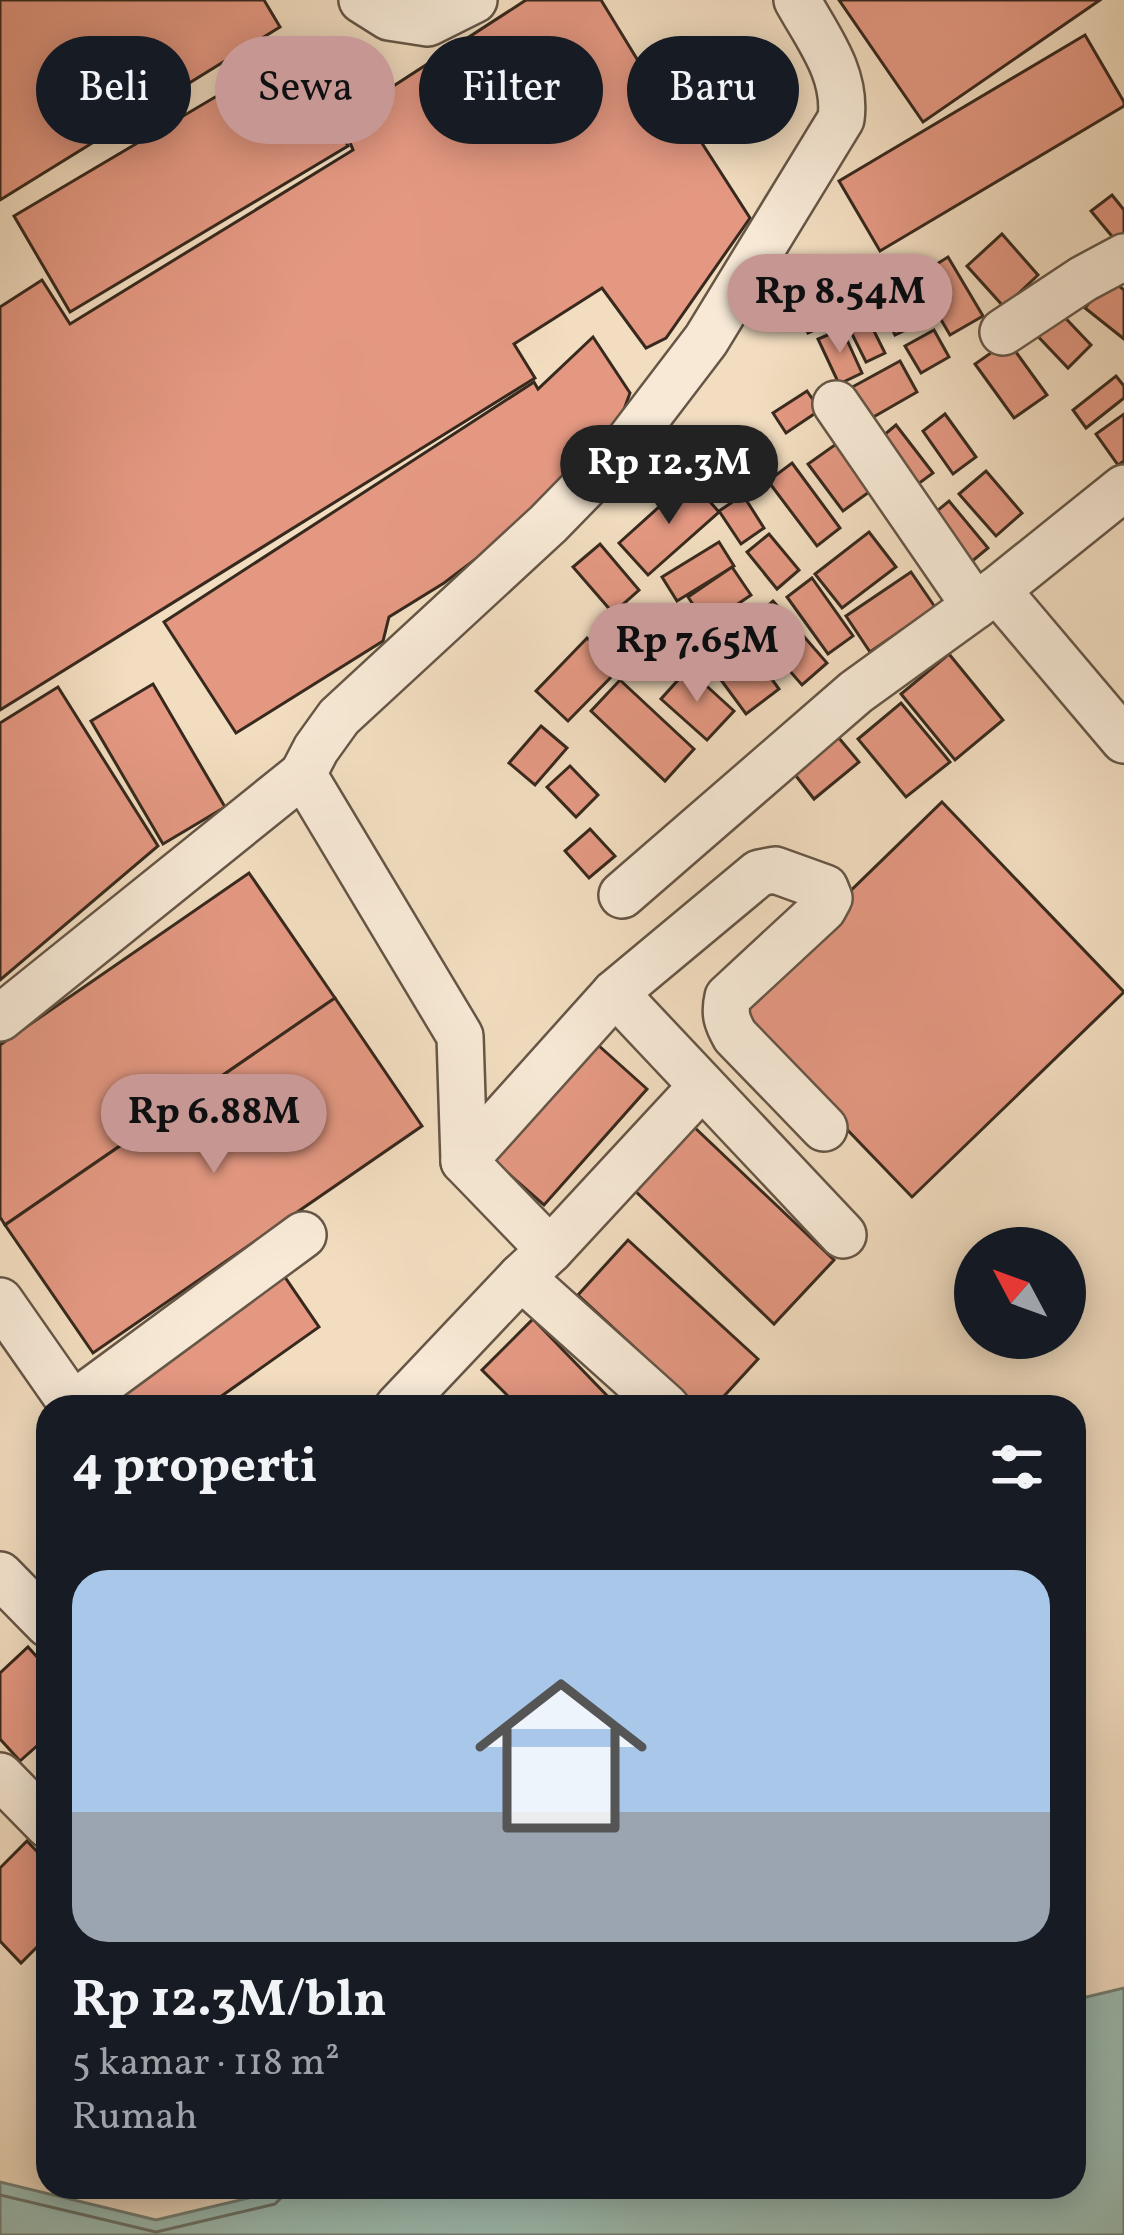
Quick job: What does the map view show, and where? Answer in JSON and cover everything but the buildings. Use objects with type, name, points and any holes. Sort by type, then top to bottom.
[{"type":"street","points":[[362,0],[389,17],[428,23],[474,0]]},
{"type":"street","points":[[0,1018],[303,774],[339,717],[548,524],[629,441],[706,340],[841,119],[844,100],[839,78],[797,0]]},
{"type":"street","points":[[1003,332],[1124,257]]},
{"type":"street","points":[[836,404],[986,598],[1124,740]]},
{"type":"street","points":[[622,896],[856,692],[986,598],[1124,488]]},
{"type":"street","points":[[303,774],[460,1036],[464,1161],[535,1263],[655,1395]]},
{"type":"street","points":[[464,1161],[615,993],[759,873],[775,870],[825,889],[829,898],[824,909],[728,998],[727,1022],[824,1128]]},
{"type":"street","points":[[615,993],[843,1235]]},
{"type":"street","points":[[409,1395],[700,1087]]},
{"type":"street","points":[[88,1395],[303,1235]]},
{"type":"street","points":[[0,1301],[65,1395]]},
{"type":"street","points":[[0,1575],[36,1612]]},
{"type":"water","points":[[1124,1988],[1124,2235],[0,2235],[0,2182],[36,2191],[36,2199],[70,2199],[156,2220],[244,2199],[1086,2199],[1086,1997]]}]
